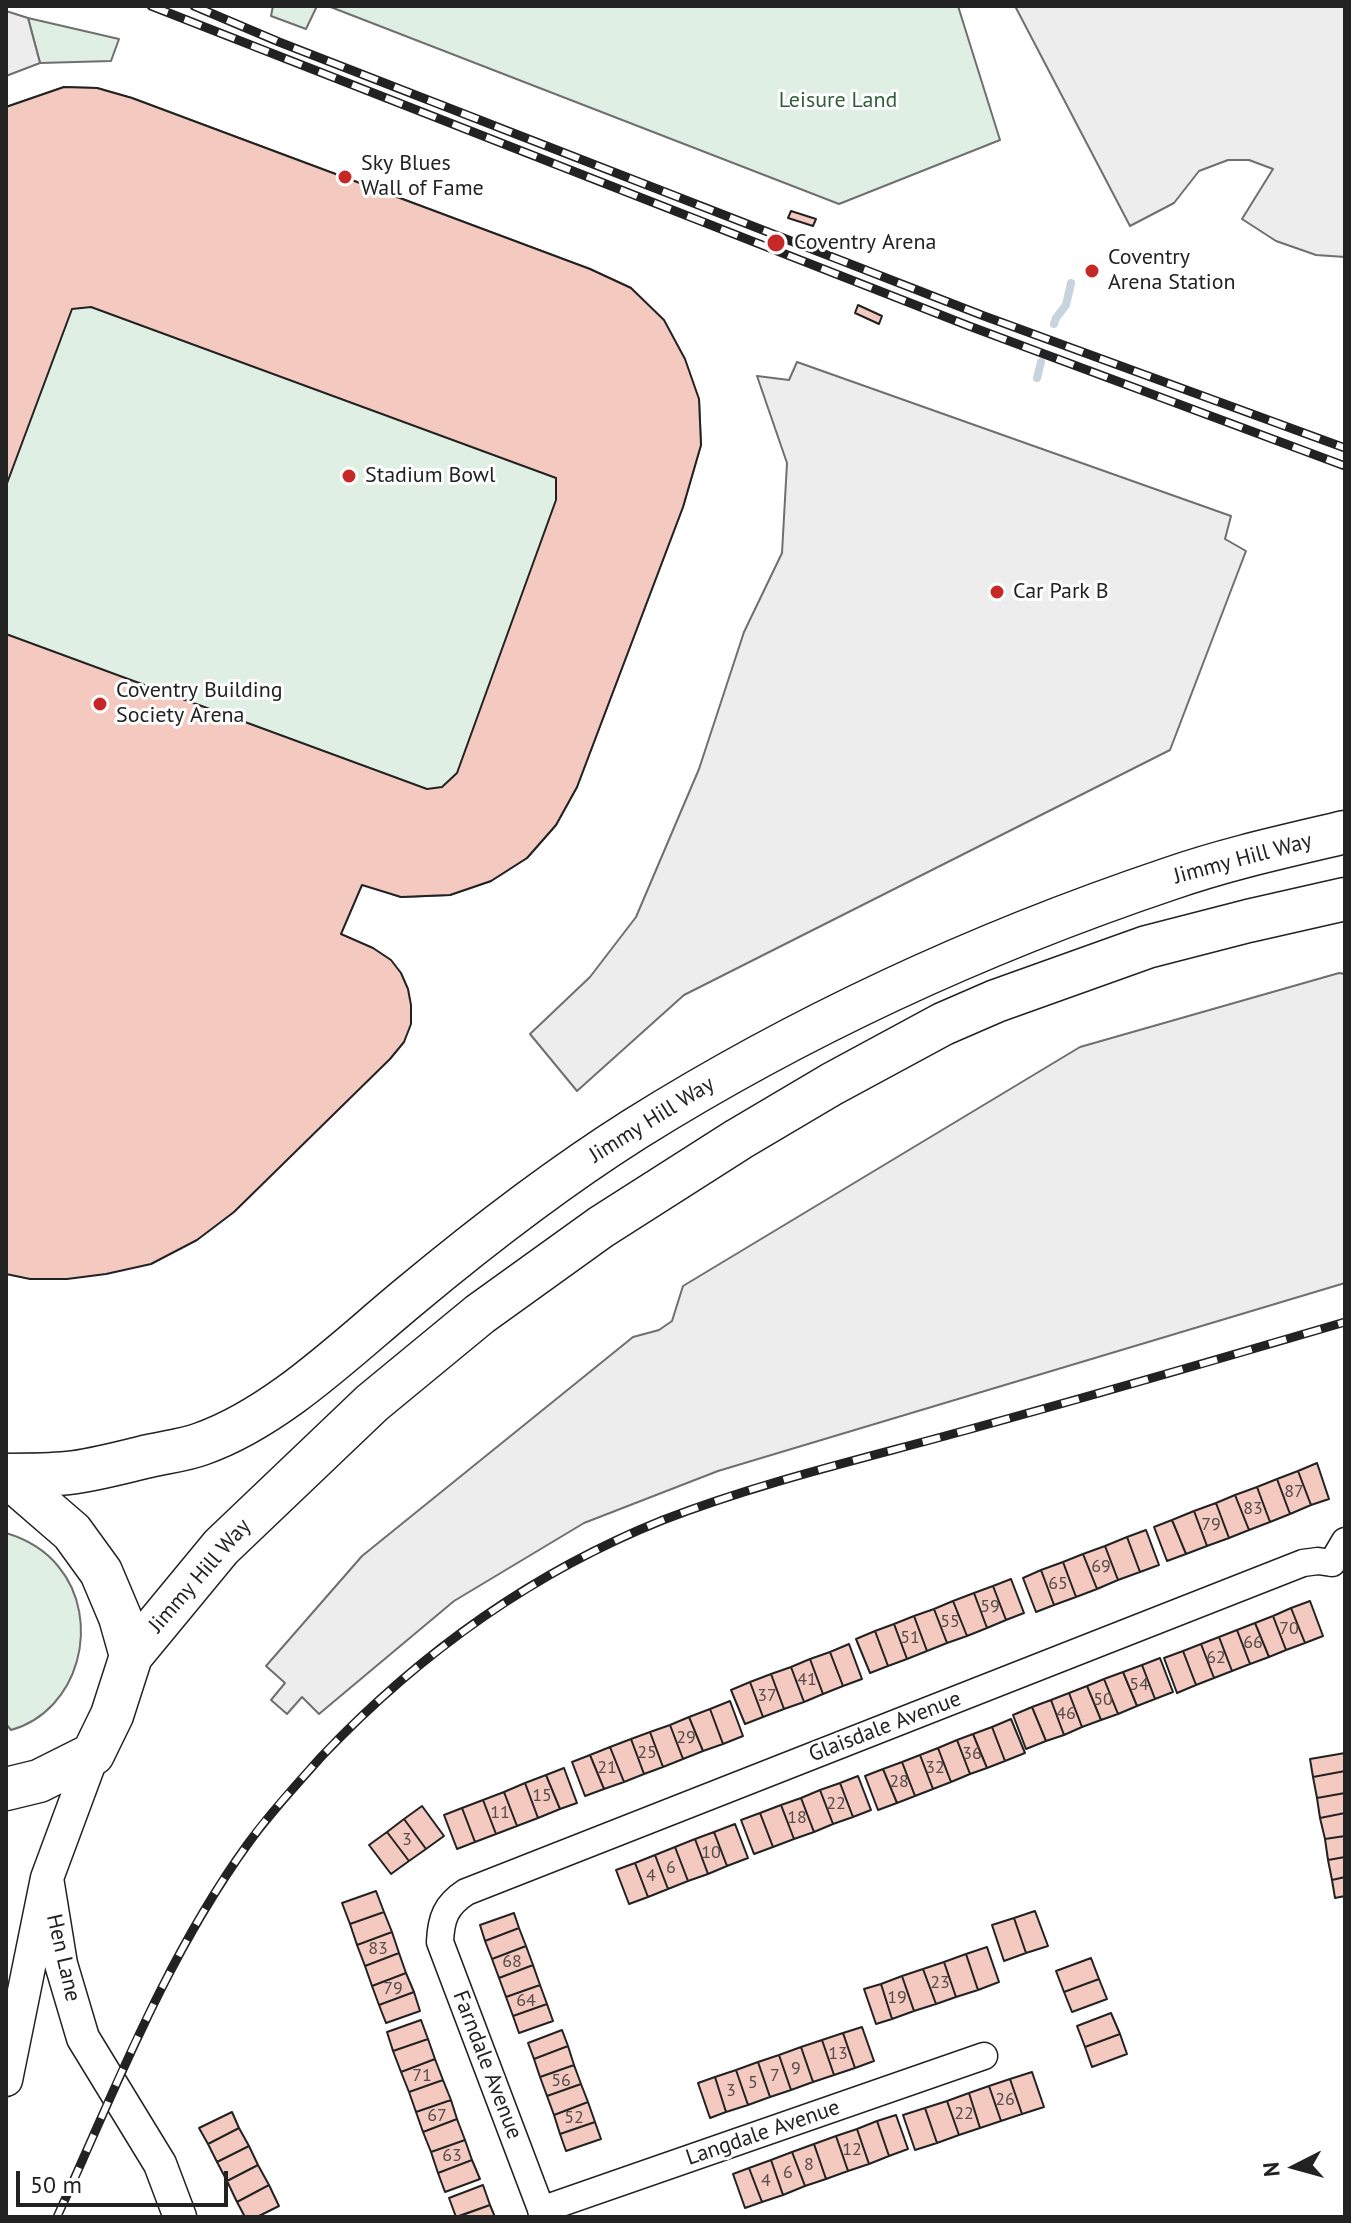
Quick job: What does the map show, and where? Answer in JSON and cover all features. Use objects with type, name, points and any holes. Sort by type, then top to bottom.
[{"type":"highway","name":"Jimmy Hill Way","points":[[7,1475],[70,1473],[196,1446],[248,1423],[293,1393],[454,1259],[537,1196],[632,1131],[734,1069],[962,957],[1080,911],[1173,878],[1345,832]]},
{"type":"highway","name":"Jimmy Hill Way","points":[[131,1656],[221,1547],[372,1403],[480,1314],[601,1227],[739,1139],[929,1031],[996,1001],[1147,947],[1345,899]]},
{"type":"highway","points":[[6,1789],[39,1781],[93,1754],[112,1715],[131,1656],[120,1617],[101,1572],[72,1532],[7,1475]]},
{"type":"street","name":"Glaisdale Avenue","points":[[446,1912],[454,1900],[466,1892],[1303,1563],[1341,1559]]},
{"type":"street","points":[[6,2080],[15,1987],[47,1878],[93,1754]]},
{"type":"street","name":"Hen Lane","points":[[47,1878],[61,1964],[83,2038],[160,2164],[180,2217]]},
{"type":"street","name":"Farndale Avenue","points":[[446,1912],[440,1942],[543,2213]]},
{"type":"street","name":"Hen Lane","points":[[15,1987],[83,2038]]},
{"type":"street","name":"Langdale Avenue","points":[[543,2213],[984,2056]]},
{"type":"green space","points":[[273,6],[317,6],[306,29],[271,16]]},
{"type":"green space","name":"Leisure Land","points":[[328,6],[958,6],[1000,140],[839,204]]},
{"type":"green space","points":[[28,18],[119,39],[111,61],[40,63]]},
{"type":"green space","name":"Stadium Bowl","points":[[64,87],[97,88],[132,98],[590,269],[631,288],[699,399],[701,445],[683,507],[577,787],[556,825],[527,858],[491,881],[450,895],[401,897],[6,760],[6,107]]},
{"type":"green space","points":[[6,1533],[35,1546],[58,1566],[72,1588],[79,1612],[81,1637],[77,1661],[68,1684],[53,1704],[34,1720],[11,1730],[6,1724]]},
{"type":"shaded area","points":[[1015,6],[1345,6],[1345,257],[1316,255],[1276,241],[1242,219],[1273,169],[1249,160],[1228,160],[1199,171],[1174,203],[1130,226]]},
{"type":"shaded area","points":[[6,11],[28,18],[40,63],[6,76]]},
{"type":"shaded area","points":[[797,362],[1231,516],[1225,539],[1246,551],[1170,750],[684,995],[577,1091],[530,1034],[590,977],[636,917],[699,769],[744,632],[782,553],[787,463],[757,376],[789,380]]},
{"type":"shaded area","points":[[1339,973],[1345,974],[1345,1283],[718,1471],[584,1523],[454,1601],[319,1714],[302,1697],[287,1714],[271,1700],[285,1683],[266,1666],[362,1556],[633,1337],[659,1330],[672,1321],[683,1286],[1080,1047]]},
{"type":"building","name":"Coventry Building Society Arena","points":[[64,87],[97,88],[132,98],[590,269],[631,288],[664,320],[685,359],[699,399],[701,445],[683,507],[577,787],[556,825],[527,858],[491,881],[450,895],[401,897],[362,885],[341,934],[373,948],[391,960],[401,973],[411,1005],[411,1024],[404,1042],[234,1212],[197,1240],[151,1264],[67,1279],[30,1279],[6,1274],[6,634],[427,789],[442,787],[457,773],[556,500],[556,478],[91,307],[72,309],[6,486],[6,107]]},
{"type":"building","points":[[791,211],[816,219],[813,226],[788,218]]},
{"type":"building","points":[[858,305],[882,316],[879,324],[855,313]]},
{"type":"building","points":[[1317,1463],[1329,1499],[1311,1505],[1298,1471]]},
{"type":"building","points":[[1298,1471],[1311,1505],[1290,1514],[1277,1479]]},
{"type":"building","points":[[1277,1479],[1290,1514],[1270,1522],[1257,1487]]},
{"type":"building","points":[[1257,1487],[1270,1522],[1249,1530],[1235,1495]]},
{"type":"building","points":[[1235,1495],[1249,1530],[1229,1538],[1216,1503]]},
{"type":"building","points":[[1216,1503],[1229,1538],[1207,1546],[1194,1511]]},
{"type":"building","points":[[1194,1511],[1207,1546],[1186,1554],[1172,1520]]},
{"type":"building","points":[[1172,1520],[1186,1554],[1167,1561],[1154,1527]]},
{"type":"building","points":[[1146,1530],[1159,1565],[1140,1572],[1127,1537]]},
{"type":"building","points":[[1127,1537],[1140,1572],[1118,1580],[1105,1546]]},
{"type":"building","points":[[1105,1546],[1118,1580],[1097,1589],[1083,1554]]},
{"type":"building","points":[[1083,1554],[1097,1589],[1076,1597],[1063,1562]]},
{"type":"building","points":[[1063,1562],[1076,1597],[1054,1605],[1041,1570]]},
{"type":"building","points":[[1041,1570],[1054,1605],[1036,1612],[1023,1578]]},
{"type":"building","points":[[1011,1579],[1024,1613],[1006,1620],[993,1586]]},
{"type":"building","points":[[993,1586],[1006,1620],[987,1628],[974,1593]]},
{"type":"building","points":[[974,1593],[987,1628],[967,1636],[953,1601]]},
{"type":"building","points":[[953,1601],[967,1636],[947,1643],[934,1609]]},
{"type":"building","points":[[1310,1601],[1323,1636],[1305,1643],[1291,1608]]},
{"type":"building","points":[[1291,1608],[1305,1643],[1286,1650],[1273,1616]]},
{"type":"building","points":[[934,1609],[947,1643],[927,1651],[914,1616]]},
{"type":"building","points":[[914,1616],[927,1651],[907,1659],[894,1624]]},
{"type":"building","points":[[1273,1616],[1286,1650],[1269,1657],[1255,1623]]},
{"type":"building","points":[[1255,1623],[1269,1657],[1250,1664],[1237,1630]]},
{"type":"building","points":[[894,1624],[907,1659],[888,1666],[875,1631]]},
{"type":"building","points":[[1237,1630],[1250,1664],[1232,1671],[1219,1637]]},
{"type":"building","points":[[875,1631],[888,1666],[870,1673],[856,1639]]},
{"type":"building","points":[[1219,1637],[1232,1671],[1214,1678],[1201,1644]]},
{"type":"building","points":[[849,1644],[862,1679],[843,1686],[830,1652]]},
{"type":"building","points":[[1201,1644],[1214,1678],[1196,1685],[1183,1651]]},
{"type":"building","points":[[1183,1651],[1196,1685],[1177,1693],[1164,1658]]},
{"type":"building","points":[[830,1652],[843,1686],[823,1694],[810,1659]]},
{"type":"building","points":[[1160,1658],[1173,1692],[1155,1699],[1142,1665]]},
{"type":"building","points":[[810,1659],[823,1694],[804,1702],[791,1667]]},
{"type":"building","points":[[1142,1665],[1155,1699],[1137,1706],[1123,1672]]},
{"type":"building","points":[[791,1667],[804,1702],[784,1709],[771,1674]]},
{"type":"building","points":[[1123,1672],[1137,1706],[1118,1714],[1104,1679]]},
{"type":"building","points":[[771,1674],[784,1709],[763,1717],[750,1682]]},
{"type":"building","points":[[1104,1679],[1118,1714],[1101,1720],[1087,1686]]},
{"type":"building","points":[[750,1682],[763,1717],[745,1724],[731,1690]]},
{"type":"building","points":[[1087,1686],[1101,1720],[1082,1727],[1069,1693]]},
{"type":"building","points":[[1069,1693],[1082,1727],[1064,1735],[1051,1700]]},
{"type":"building","points":[[1051,1700],[1064,1735],[1046,1741],[1032,1707]]},
{"type":"building","points":[[730,1701],[743,1736],[723,1744],[710,1709]]},
{"type":"building","points":[[1032,1707],[1046,1741],[1026,1749],[1013,1715]]},
{"type":"building","points":[[710,1709],[723,1744],[703,1751],[689,1717]]},
{"type":"building","points":[[689,1717],[703,1751],[683,1759],[670,1725]]},
{"type":"building","points":[[1011,1719],[1025,1753],[1005,1761],[992,1727]]},
{"type":"building","points":[[670,1725],[683,1759],[663,1767],[650,1732]]},
{"type":"building","points":[[992,1727],[1005,1761],[987,1768],[973,1734]]},
{"type":"building","points":[[650,1732],[663,1767],[644,1774],[631,1739]]},
{"type":"building","points":[[973,1734],[987,1768],[970,1774],[957,1740]]},
{"type":"building","points":[[631,1739],[644,1774],[624,1782],[610,1747]]},
{"type":"building","points":[[957,1740],[970,1774],[951,1782],[938,1748]]},
{"type":"building","points":[[610,1747],[624,1782],[604,1789],[590,1755]]},
{"type":"building","points":[[938,1748],[951,1782],[933,1789],[920,1755]]},
{"type":"building","points":[[1345,1753],[1345,1771],[1313,1777],[1310,1759]]},
{"type":"building","points":[[590,1755],[604,1789],[585,1796],[572,1762]]},
{"type":"building","points":[[920,1755],[933,1789],[915,1796],[902,1762]]},
{"type":"building","points":[[902,1762],[915,1796],[897,1803],[883,1769]]},
{"type":"building","points":[[564,1768],[577,1803],[560,1809],[546,1775]]},
{"type":"building","points":[[883,1769],[897,1803],[878,1810],[865,1776]]},
{"type":"building","points":[[1345,1771],[1345,1793],[1317,1798],[1313,1777]]},
{"type":"building","points":[[546,1775],[560,1809],[538,1818],[525,1783]]},
{"type":"building","points":[[858,1776],[871,1810],[853,1817],[840,1783]]},
{"type":"building","points":[[525,1783],[538,1818],[517,1826],[504,1792]]},
{"type":"building","points":[[840,1783],[853,1817],[833,1824],[820,1790]]},
{"type":"building","points":[[820,1790],[833,1824],[814,1832],[801,1798]]},
{"type":"building","points":[[504,1792],[517,1826],[496,1834],[483,1800]]},
{"type":"building","points":[[1345,1793],[1345,1813],[1320,1818],[1317,1798]]},
{"type":"building","points":[[801,1798],[814,1832],[794,1839],[781,1805]]},
{"type":"building","points":[[483,1800],[496,1834],[475,1842],[462,1808]]},
{"type":"building","points":[[781,1805],[794,1839],[773,1847],[760,1813]]},
{"type":"building","points":[[422,1806],[444,1836],[426,1849],[404,1819]]},
{"type":"building","points":[[462,1808],[475,1842],[457,1849],[444,1815]]},
{"type":"building","points":[[760,1813],[773,1847],[754,1854],[741,1820]]},
{"type":"building","points":[[1345,1813],[1345,1836],[1325,1839],[1320,1818]]},
{"type":"building","points":[[404,1819],[426,1849],[409,1861],[387,1832]]},
{"type":"building","points":[[735,1824],[748,1858],[727,1866],[714,1832]]},
{"type":"building","points":[[387,1832],[409,1861],[391,1874],[369,1845]]},
{"type":"building","points":[[714,1832],[727,1866],[708,1874],[695,1839]]},
{"type":"building","points":[[1345,1836],[1345,1857],[1328,1860],[1325,1839]]},
{"type":"building","points":[[695,1839],[708,1874],[688,1881],[675,1847]]},
{"type":"building","points":[[675,1847],[688,1881],[668,1889],[655,1855]]},
{"type":"building","points":[[655,1855],[668,1889],[648,1897],[635,1863]]},
{"type":"building","points":[[1345,1857],[1345,1877],[1332,1880],[1328,1860]]},
{"type":"building","points":[[635,1863],[648,1897],[629,1904],[616,1870]]},
{"type":"building","points":[[1345,1877],[1345,1896],[1335,1898],[1332,1880]]},
{"type":"building","points":[[376,1891],[384,1912],[350,1924],[342,1903]]},
{"type":"building","points":[[1035,1911],[1048,1946],[1026,1953],[1014,1918]]},
{"type":"building","points":[[384,1912],[392,1932],[357,1945],[350,1924]]},
{"type":"building","points":[[514,1913],[519,1928],[485,1941],[480,1925]]},
{"type":"building","points":[[1014,1918],[1026,1953],[1004,1961],[992,1925]]},
{"type":"building","points":[[519,1928],[526,1946],[492,1959],[485,1941]]},
{"type":"building","points":[[392,1932],[399,1953],[365,1966],[357,1945]]},
{"type":"building","points":[[526,1946],[533,1965],[499,1978],[492,1959]]},
{"type":"building","points":[[987,1947],[999,1982],[978,1990],[966,1954]]},
{"type":"building","points":[[399,1953],[406,1973],[372,1986],[365,1966]]},
{"type":"building","points":[[966,1954],[978,1990],[956,1997],[944,1962]]},
{"type":"building","points":[[1091,1958],[1099,1979],[1064,1992],[1056,1971]]},
{"type":"building","points":[[944,1962],[956,1997],[936,2004],[923,1969]]},
{"type":"building","points":[[533,1965],[540,1985],[506,1997],[499,1978]]},
{"type":"building","points":[[923,1969],[936,2004],[914,2011],[902,1976]]},
{"type":"building","points":[[406,1973],[414,1992],[379,2005],[372,1986]]},
{"type":"building","points":[[902,1976],[914,2011],[892,2019],[881,1984]]},
{"type":"building","points":[[1099,1979],[1107,1999],[1072,2012],[1064,1992]]},
{"type":"building","points":[[881,1984],[892,2019],[876,2024],[864,1989]]},
{"type":"building","points":[[540,1985],[547,2004],[513,2016],[506,1997]]},
{"type":"building","points":[[414,1992],[420,2011],[386,2023],[379,2005]]},
{"type":"building","points":[[547,2004],[553,2021],[519,2033],[513,2016]]},
{"type":"building","points":[[1111,2013],[1120,2034],[1085,2047],[1077,2026]]},
{"type":"building","points":[[421,2020],[428,2039],[393,2051],[387,2032]]},
{"type":"building","points":[[862,2027],[874,2061],[855,2068],[843,2033]]},
{"type":"building","points":[[562,2030],[568,2046],[534,2059],[528,2043]]},
{"type":"building","points":[[843,2033],[855,2068],[834,2075],[822,2040]]},
{"type":"building","points":[[1120,2034],[1127,2054],[1092,2067],[1085,2047]]},
{"type":"building","points":[[428,2039],[435,2059],[401,2072],[393,2051]]},
{"type":"building","points":[[822,2040],[834,2075],[813,2082],[801,2047]]},
{"type":"building","points":[[568,2046],[574,2065],[540,2077],[534,2059]]},
{"type":"building","points":[[801,2047],[813,2082],[791,2090],[779,2055]]},
{"type":"building","points":[[779,2055],[791,2090],[770,2097],[758,2062]]},
{"type":"building","points":[[435,2059],[443,2080],[409,2092],[401,2072]]},
{"type":"building","points":[[758,2062],[770,2097],[748,2105],[736,2070]]},
{"type":"building","points":[[574,2065],[581,2084],[547,2096],[540,2077]]},
{"type":"building","points":[[736,2070],[748,2105],[726,2112],[715,2077]]},
{"type":"building","points":[[1032,2072],[1044,2107],[1022,2114],[1010,2079]]},
{"type":"building","points":[[715,2077],[726,2112],[710,2118],[698,2083]]},
{"type":"building","points":[[1010,2079],[1022,2114],[1001,2121],[989,2086]]},
{"type":"building","points":[[443,2080],[451,2100],[416,2112],[409,2092]]},
{"type":"building","points":[[581,2084],[588,2102],[554,2115],[547,2096]]},
{"type":"building","points":[[989,2086],[1001,2121],[980,2128],[969,2093]]},
{"type":"building","points":[[969,2093],[980,2128],[959,2135],[947,2101]]},
{"type":"building","points":[[451,2100],[457,2119],[423,2132],[416,2112]]},
{"type":"building","points":[[947,2101],[959,2135],[937,2143],[925,2108]]},
{"type":"building","points":[[588,2102],[595,2122],[560,2134],[554,2115]]},
{"type":"building","points":[[925,2108],[937,2143],[915,2150],[903,2115]]},
{"type":"building","points":[[232,2112],[239,2128],[208,2144],[199,2128]]},
{"type":"building","points":[[896,2115],[908,2149],[889,2156],[877,2121]]},
{"type":"building","points":[[457,2119],[465,2140],[431,2152],[423,2132]]},
{"type":"building","points":[[877,2121],[889,2156],[869,2164],[857,2129]]},
{"type":"building","points":[[595,2122],[601,2139],[566,2151],[560,2134]]},
{"type":"building","points":[[239,2128],[249,2146],[217,2162],[208,2144]]},
{"type":"building","points":[[857,2129],[869,2164],[848,2171],[836,2136]]},
{"type":"building","points":[[836,2136],[848,2171],[826,2179],[814,2144]]},
{"type":"building","points":[[465,2140],[472,2160],[438,2173],[431,2152]]},
{"type":"building","points":[[814,2144],[826,2179],[805,2186],[792,2152]]},
{"type":"building","points":[[249,2146],[258,2165],[227,2181],[217,2162]]},
{"type":"building","points":[[792,2152],[805,2186],[783,2195],[771,2160]]},
{"type":"building","points":[[472,2160],[480,2179],[445,2192],[438,2173]]},
{"type":"building","points":[[771,2160],[783,2195],[762,2202],[749,2168]]},
{"type":"building","points":[[258,2165],[269,2185],[237,2202],[227,2181]]},
{"type":"building","points":[[749,2168],[762,2202],[745,2208],[733,2174]]},
{"type":"building","points":[[269,2185],[279,2206],[257,2217],[245,2217],[237,2202]]},
{"type":"building","points":[[483,2185],[490,2205],[456,2217],[449,2198]]},
{"type":"building","points":[[490,2205],[495,2217],[457,2217]]},
{"type":"waterway","points":[[1054,324],[1066,305],[1071,283]]},
{"type":"waterway","points":[[1037,378],[1041,362]]},
{"type":"railway","points":[[151,6],[969,326],[1345,466]]},
{"type":"railway","points":[[194,6],[279,42],[984,316],[1345,448]]},
{"type":"railway","points":[[57,2217],[166,1979],[191,1933],[247,1845],[322,1756],[359,1719],[438,1651],[480,1620],[568,1565],[615,1541],[700,1506],[1345,1322]]},
{"type":"place","name":"Sky Blues Wall of Fame","points":[[345,177]]},
{"type":"place","name":"Coventry Arena","points":[[776,243]]},
{"type":"place","name":"Coventry Arena Station","points":[[1092,271]]},
{"type":"place","name":"Stadium Bowl","points":[[349,476]]},
{"type":"place","name":"Car Park B","points":[[997,592]]},
{"type":"place","name":"Coventry Building Society Arena","points":[[100,704]]}]
